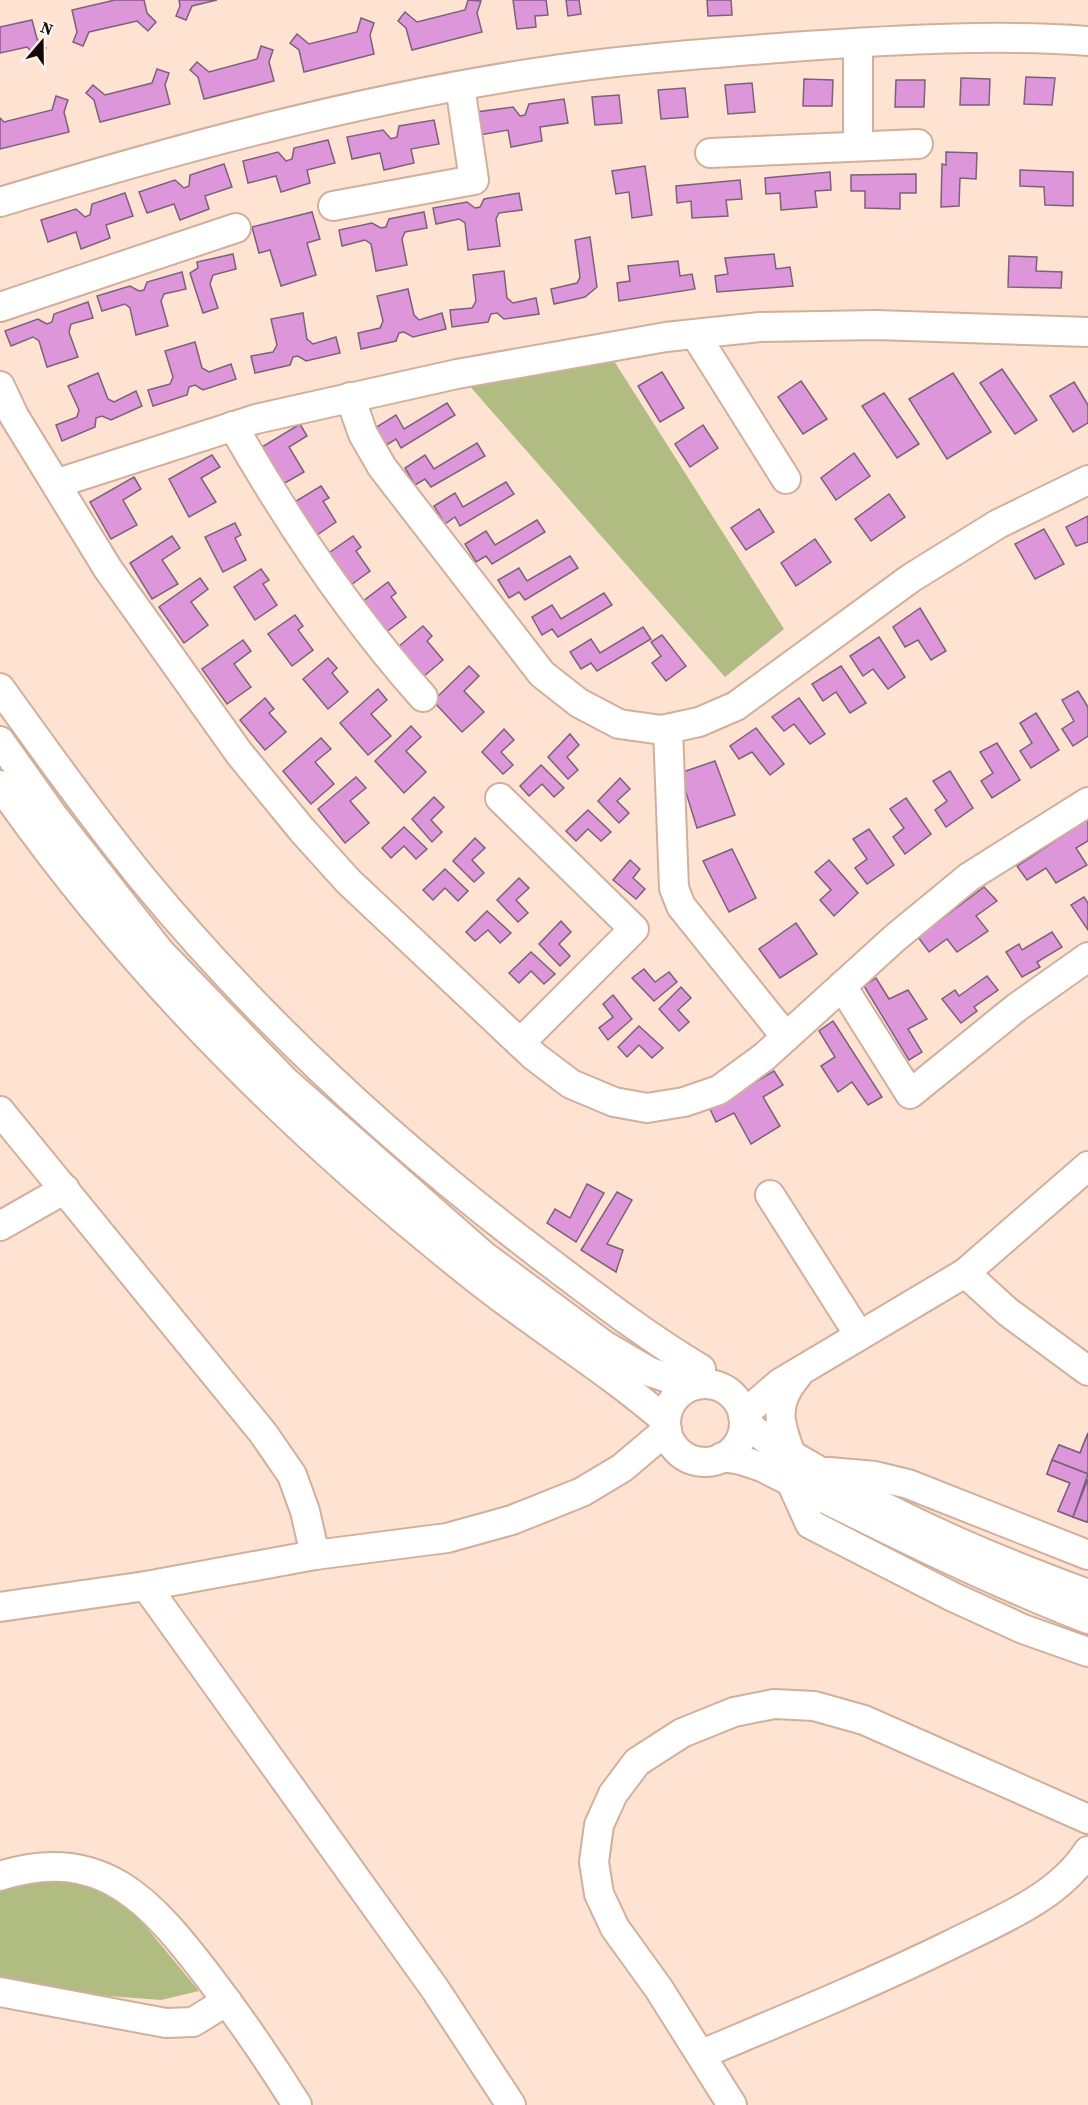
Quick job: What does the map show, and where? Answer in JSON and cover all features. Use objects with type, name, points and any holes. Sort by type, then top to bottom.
[{"type":"street","points":[[0,202],[148,158],[273,125],[536,72],[643,60],[858,43],[1088,41]]},
{"type":"street","points":[[858,43],[858,146]]},
{"type":"street","points":[[333,206],[474,180],[460,86]]},
{"type":"street","points":[[710,153],[918,144]]},
{"type":"street","points":[[0,307],[236,228]]},
{"type":"street","points":[[58,483],[232,426],[350,397],[568,353],[695,334],[760,327],[876,325],[1088,332]]},
{"type":"street","points":[[695,334],[786,479]]},
{"type":"street","points":[[0,386],[15,416],[58,483],[108,569],[253,770],[348,881],[520,1043],[571,1084],[614,1102],[647,1108],[684,1102],[719,1090],[786,1037],[896,937],[969,877],[1088,802]]},
{"type":"street","points":[[350,397],[363,434],[382,467],[542,674],[579,704],[619,724],[668,729],[699,722],[736,706],[911,578],[998,524],[1088,480]]},
{"type":"street","points":[[232,426],[339,596],[381,650],[423,697]]},
{"type":"street","points":[[0,688],[52,761],[143,878],[217,963],[357,1104],[450,1184],[660,1345],[696,1378]]},
{"type":"street","points":[[668,729],[674,888],[681,906],[786,1037]]},
{"type":"street","points":[[0,741],[54,818],[160,952],[284,1080],[484,1256],[604,1345],[650,1372],[696,1378],[725,1389],[748,1390],[791,1376]]},
{"type":"street","points":[[0,785],[56,862],[111,930],[183,1010],[294,1122],[392,1210],[470,1274],[636,1396],[666,1425]]},
{"type":"street","points":[[500,798],[634,929],[520,1043]]},
{"type":"street","points":[[842,986],[910,1094],[1016,1008],[1088,957]]},
{"type":"street","points":[[0,1111],[264,1433],[292,1475],[305,1511],[315,1555]]},
{"type":"street","points":[[743,1418],[791,1376],[964,1273],[1088,1166]]},
{"type":"street","points":[[0,1226],[65,1189]]},
{"type":"street","points":[[770,1195],[859,1335]]},
{"type":"street","points":[[964,1273],[1008,1312],[1088,1371]]},
{"type":"street","points":[[791,1376],[780,1408],[780,1426],[810,1524],[953,1597],[1023,1629],[1088,1652]]},
{"type":"street","points":[[686,1456],[672,1445],[666,1425],[668,1409],[674,1398],[696,1378]]},
{"type":"street","points":[[625,1466],[664,1455],[686,1456],[704,1462],[722,1457],[738,1444],[743,1418],[740,1405],[725,1389]]},
{"type":"street","points":[[625,1466],[644,1432],[644,1419],[636,1396]]},
{"type":"street","points":[[743,1418],[791,1468],[927,1550],[1027,1595],[1088,1619]]},
{"type":"street","points":[[0,1607],[146,1587],[315,1555],[447,1538],[490,1526],[582,1492],[625,1466],[666,1425]]},
{"type":"street","points":[[722,1457],[791,1468],[875,1476],[908,1484],[1088,1555]]},
{"type":"street","points":[[820,1471],[854,1491],[951,1540],[1088,1594]]},
{"type":"street","points":[[146,1587],[435,1989],[511,2105]]},
{"type":"street","points":[[732,2105],[702,2054],[615,1928],[599,1894],[594,1862],[599,1825],[613,1794],[637,1762],[682,1732],[734,1712],[774,1704],[814,1706],[864,1720],[1088,1819]]},
{"type":"street","points":[[702,2054],[876,1981],[1017,1910],[1058,1885],[1074,1870],[1088,1851]]},
{"type":"street","points":[[0,1876],[22,1869],[61,1866],[96,1873],[133,1892],[157,1913],[255,2037],[297,2105]]},
{"type":"street","points":[[0,1992],[166,2023],[194,2022],[227,2001]]},
{"type":"green space","points":[[609,353],[784,629],[725,677],[460,375]]},
{"type":"green space","points":[[51,1874],[114,1894],[142,1922],[199,1991],[161,2000],[108,1996],[0,1979],[0,1886]]},
{"type":"building","points":[[115,0],[144,0],[147,13],[156,22],[148,31],[137,21],[89,32],[83,46],[73,42],[77,32],[72,10]]},
{"type":"building","points":[[179,0],[217,0],[192,6],[186,20],[176,16],[180,6]]},
{"type":"building","points":[[468,0],[481,1],[477,13],[482,32],[412,50],[406,28],[398,21],[405,12],[417,22],[465,10]]},
{"type":"building","points":[[513,0],[546,0],[548,15],[535,16],[536,27],[517,29]]},
{"type":"building","points":[[566,0],[579,0],[581,14],[568,16]]},
{"type":"building","points":[[707,0],[731,0],[732,15],[708,16]]},
{"type":"building","points":[[361,18],[374,23],[370,35],[374,54],[304,72],[299,50],[290,43],[297,34],[309,44],[357,32]]},
{"type":"building","points":[[32,20],[37,39],[46,48],[37,57],[27,47],[0,53],[0,27]]},
{"type":"building","points":[[261,46],[273,50],[269,62],[274,81],[204,99],[198,77],[190,70],[197,62],[209,72],[257,59]]},
{"type":"building","points":[[157,69],[169,73],[165,85],[170,104],[100,122],[94,100],[86,93],[93,85],[105,95],[152,83]]},
{"type":"building","points":[[1026,77],[1055,78],[1052,105],[1024,104]]},
{"type":"building","points":[[961,78],[990,79],[989,105],[960,105]]},
{"type":"building","points":[[804,79],[833,80],[832,106],[803,106]]},
{"type":"building","points":[[896,80],[925,80],[924,107],[895,107]]},
{"type":"building","points":[[752,83],[755,112],[728,114],[725,85]]},
{"type":"building","points":[[685,88],[688,117],[661,119],[658,90]]},
{"type":"building","points":[[619,95],[622,123],[595,125],[592,97]]},
{"type":"building","points":[[56,96],[68,100],[64,112],[69,132],[0,149],[0,118],[4,122],[52,110]]},
{"type":"building","points":[[564,99],[568,123],[540,127],[542,141],[511,147],[508,130],[480,135],[476,112],[513,107],[520,116],[525,115],[529,104]]},
{"type":"building","points":[[434,120],[439,144],[411,149],[414,163],[384,170],[380,153],[352,159],[347,137],[383,130],[391,139],[397,137],[399,126]]},
{"type":"building","points":[[328,140],[335,163],[307,170],[310,183],[281,192],[276,176],[248,183],[243,161],[278,152],[286,161],[292,159],[294,148]]},
{"type":"building","points":[[946,152],[977,153],[976,179],[960,178],[959,206],[941,207],[942,164],[946,165]]},
{"type":"building","points":[[224,164],[232,187],[205,196],[209,209],[180,220],[174,204],[147,213],[139,192],[175,180],[184,188],[189,186],[190,175]]},
{"type":"building","points":[[645,166],[652,215],[632,218],[629,192],[616,194],[612,171]]},
{"type":"building","points":[[1020,170],[1073,172],[1073,206],[1045,205],[1044,187],[1020,186]]},
{"type":"building","points":[[830,172],[831,190],[815,191],[817,207],[781,210],[780,193],[766,194],[765,178]]},
{"type":"building","points":[[916,174],[916,193],[900,193],[900,209],[865,208],[865,191],[851,191],[851,175]]},
{"type":"building","points":[[740,180],[742,199],[726,200],[728,216],[692,218],[691,201],[677,203],[676,186]]},
{"type":"building","points":[[125,193],[133,216],[106,225],[110,238],[81,249],[76,232],[48,242],[41,220],[76,209],[85,217],[90,215],[92,204]]},
{"type":"building","points":[[519,193],[522,210],[499,213],[496,219],[500,246],[468,250],[465,223],[459,219],[436,224],[433,208],[467,202],[475,208],[480,207],[484,199]]},
{"type":"building","points":[[312,212],[320,239],[307,243],[316,275],[281,286],[270,250],[259,253],[252,227]]},
{"type":"building","points":[[424,212],[427,228],[405,232],[402,239],[407,265],[376,271],[371,244],[365,240],[342,246],[339,230],[372,223],[381,228],[386,227],[389,219]]},
{"type":"building","points":[[590,237],[597,287],[585,297],[554,304],[551,289],[577,283],[580,277],[575,240]]},
{"type":"building","points":[[233,254],[236,269],[213,275],[210,284],[218,308],[203,313],[190,273],[198,268],[197,262]]},
{"type":"building","points":[[774,254],[776,269],[790,267],[793,286],[717,292],[715,276],[728,274],[725,258]]},
{"type":"building","points":[[1009,256],[1037,257],[1036,271],[1062,272],[1061,288],[1008,287]]},
{"type":"building","points":[[678,261],[680,276],[692,274],[695,289],[619,301],[617,283],[630,281],[628,266]]},
{"type":"building","points":[[504,271],[507,298],[513,303],[536,298],[539,314],[504,319],[497,313],[491,314],[488,322],[452,327],[450,310],[472,308],[476,301],[473,275]]},
{"type":"building","points":[[182,272],[186,289],[164,294],[161,301],[168,326],[136,335],[130,308],[125,304],[102,311],[97,296],[130,286],[139,291],[144,290],[147,282]]},
{"type":"building","points":[[408,289],[414,315],[419,320],[442,313],[446,329],[413,337],[404,332],[399,333],[396,341],[361,349],[358,333],[380,328],[383,321],[377,296]]},
{"type":"building","points":[[88,302],[93,318],[71,324],[69,332],[78,357],[47,367],[39,341],[33,337],[11,346],[5,331],[38,319],[47,324],[52,322],[54,314]]},
{"type":"building","points":[[303,313],[307,339],[313,344],[336,337],[340,353],[306,361],[298,356],[293,357],[290,365],[255,373],[251,356],[273,352],[277,345],[271,319]]},
{"type":"building","points":[[195,342],[202,368],[209,372],[231,364],[236,379],[203,390],[195,385],[189,387],[187,395],[153,406],[148,390],[170,384],[173,377],[165,351]]},
{"type":"building","points":[[1002,369],[1037,420],[1015,434],[980,383]]},
{"type":"building","points":[[662,372],[684,408],[660,422],[638,386]]},
{"type":"building","points":[[98,373],[108,399],[114,402],[136,391],[142,406],[111,420],[102,416],[96,418],[95,427],[62,441],[56,425],[77,417],[79,410],[68,386]]},
{"type":"building","points":[[953,373],[991,432],[947,459],[909,399]]},
{"type":"building","points":[[801,381],[827,419],[803,434],[778,397]]},
{"type":"building","points":[[1074,382],[1088,405],[1088,423],[1073,432],[1050,396]]},
{"type":"building","points":[[884,393],[919,444],[897,458],[862,406]]},
{"type":"building","points":[[447,403],[455,415],[401,448],[396,439],[385,446],[375,428],[396,415],[404,429]]},
{"type":"building","points":[[300,424],[307,436],[289,447],[304,472],[278,487],[257,450]]},
{"type":"building","points":[[703,425],[718,448],[690,467],[675,444]]},
{"type":"building","points":[[477,443],[485,456],[431,487],[425,479],[415,485],[405,468],[425,455],[434,469]]},
{"type":"building","points":[[854,453],[870,476],[836,500],[821,478]]},
{"type":"building","points":[[212,455],[220,467],[201,478],[216,502],[189,517],[169,479]]},
{"type":"building","points":[[134,477],[141,489],[123,500],[137,525],[111,539],[90,502]]},
{"type":"building","points":[[506,482],[514,494],[460,526],[455,517],[445,524],[434,506],[455,493],[463,507]]},
{"type":"building","points":[[321,486],[329,498],[323,501],[336,522],[314,537],[293,503]]},
{"type":"building","points":[[889,494],[905,517],[871,541],[855,519]]},
{"type":"building","points":[[759,509],[774,532],[746,550],[731,528]]},
{"type":"building","points":[[1088,516],[1088,542],[1076,546],[1066,527]]},
{"type":"building","points":[[537,520],[545,532],[492,564],[486,556],[476,562],[465,544],[486,531],[495,545]]},
{"type":"building","points":[[235,523],[241,535],[235,538],[246,560],[223,572],[205,537]]},
{"type":"building","points":[[1044,529],[1064,564],[1035,579],[1015,544]]},
{"type":"building","points":[[172,536],[180,548],[162,560],[178,584],[152,599],[130,563]]},
{"type":"building","points":[[353,536],[361,547],[356,551],[370,571],[348,587],[326,555]]},
{"type":"building","points":[[815,539],[831,562],[796,586],[781,563]]},
{"type":"building","points":[[570,556],[578,568],[525,600],[519,592],[509,598],[498,580],[519,568],[527,581]]},
{"type":"building","points":[[261,569],[269,580],[263,584],[277,605],[255,620],[234,587]]},
{"type":"building","points":[[200,578],[208,589],[191,602],[208,625],[184,643],[159,607]]},
{"type":"building","points":[[388,582],[396,593],[391,597],[406,617],[385,633],[362,602]]},
{"type":"building","points":[[604,593],[612,605],[558,637],[552,629],[542,635],[532,617],[552,605],[561,619]]},
{"type":"building","points":[[920,608],[946,651],[931,660],[918,640],[905,647],[893,627]]},
{"type":"building","points":[[295,615],[303,626],[298,630],[313,650],[292,666],[268,634]]},
{"type":"building","points":[[423,626],[432,636],[427,641],[443,660],[423,677],[398,647]]},
{"type":"building","points":[[643,627],[651,639],[597,671],[591,663],[581,669],[570,652],[591,639],[600,653]]},
{"type":"building","points":[[662,635],[686,666],[666,681],[652,663],[661,656],[651,642]]},
{"type":"building","points":[[879,637],[905,677],[888,689],[873,669],[863,676],[850,656]]},
{"type":"building","points":[[243,640],[251,651],[234,664],[251,687],[227,704],[202,669]]},
{"type":"building","points":[[328,658],[337,668],[332,673],[348,692],[328,709],[303,679]]},
{"type":"building","points":[[469,666],[479,676],[464,691],[484,712],[462,732],[433,701]]},
{"type":"building","points":[[841,666],[866,703],[850,713],[836,692],[823,701],[812,684]]},
{"type":"building","points":[[378,689],[387,700],[371,714],[391,736],[368,755],[340,723]]},
{"type":"building","points":[[1078,691],[1088,707],[1088,736],[1073,746],[1062,729],[1074,721],[1062,700]]},
{"type":"building","points":[[265,698],[274,709],[269,713],[286,732],[265,750],[240,720]]},
{"type":"building","points":[[799,698],[825,734],[810,744],[794,724],[784,731],[772,717]]},
{"type":"building","points":[[1036,713],[1059,750],[1031,768],[1020,751],[1032,743],[1020,723]]},
{"type":"building","points":[[411,726],[421,737],[406,751],[426,772],[404,793],[375,761]]},
{"type":"building","points":[[756,728],[784,764],[770,775],[752,752],[739,759],[730,746]]},
{"type":"building","points":[[504,729],[514,740],[501,752],[513,765],[503,774],[482,752]]},
{"type":"building","points":[[570,734],[579,745],[567,757],[578,770],[568,779],[548,757]]},
{"type":"building","points":[[321,738],[331,749],[315,762],[334,784],[311,804],[283,771]]},
{"type":"building","points":[[997,743],[1020,780],[992,798],[981,781],[993,773],[980,752]]},
{"type":"building","points":[[715,761],[735,815],[697,828],[680,773]]},
{"type":"building","points":[[541,765],[564,788],[554,797],[542,784],[529,796],[520,786]]},
{"type":"building","points":[[950,771],[973,808],[946,827],[935,810],[947,801],[933,781]]},
{"type":"building","points":[[356,777],[366,788],[350,801],[369,823],[345,843],[318,809]]},
{"type":"building","points":[[620,778],[630,789],[617,801],[629,813],[619,823],[598,801]]},
{"type":"building","points":[[434,797],[444,807],[431,820],[442,832],[432,842],[412,819]]},
{"type":"building","points":[[906,798],[931,834],[905,854],[893,837],[904,828],[890,809]]},
{"type":"building","points":[[588,810],[611,832],[601,841],[588,829],[576,841],[566,831]]},
{"type":"building","points":[[1088,819],[1088,841],[1076,848],[1087,865],[1056,883],[1046,868],[1027,880],[1017,866]]},
{"type":"building","points":[[404,827],[427,849],[416,859],[404,846],[391,858],[382,848]]},
{"type":"building","points":[[869,829],[894,865],[867,884],[855,868],[867,859],[853,839]]},
{"type":"building","points":[[475,838],[485,848],[472,860],[484,873],[474,882],[453,861]]},
{"type":"building","points":[[732,849],[756,898],[729,912],[703,861]]},
{"type":"building","points":[[630,860],[640,869],[633,878],[645,889],[636,899],[613,880]]},
{"type":"building","points":[[829,860],[858,893],[834,916],[820,900],[831,890],[815,872]]},
{"type":"building","points":[[445,869],[468,891],[458,901],[445,888],[433,900],[423,890]]},
{"type":"building","points":[[519,878],[529,888],[516,900],[528,913],[518,922],[497,900]]},
{"type":"building","points":[[984,887],[997,901],[976,916],[988,931],[957,952],[947,939],[929,952],[918,937]]},
{"type":"building","points":[[1084,897],[1088,903],[1088,930],[1071,905]]},
{"type":"building","points":[[487,911],[511,933],[500,943],[488,930],[475,941],[466,932]]},
{"type":"building","points":[[561,921],[571,932],[559,944],[570,956],[560,966],[539,944]]},
{"type":"building","points":[[796,923],[817,954],[780,978],[759,949]]},
{"type":"building","points":[[1052,932],[1062,947],[1037,962],[1040,967],[1022,977],[1006,952],[1019,944],[1022,950]]},
{"type":"building","points":[[531,952],[555,974],[544,984],[531,971],[519,983],[509,973]]},
{"type":"building","points":[[644,969],[655,982],[669,972],[677,982],[654,1001],[632,978]]},
{"type":"building","points":[[987,976],[998,990],[974,1007],[977,1011],[961,1023],[942,999],[955,990],[959,996]]},
{"type":"building","points":[[876,978],[889,999],[908,990],[927,1019],[908,1029],[922,1052],[909,1060],[864,986]]},
{"type":"building","points":[[681,987],[691,998],[678,1010],[689,1022],[679,1031],[659,1009]]},
{"type":"building","points":[[613,995],[632,1019],[608,1040],[599,1028],[613,1017],[603,1004]]},
{"type":"building","points":[[833,1021],[882,1097],[868,1105],[852,1082],[838,1092],[821,1066],[835,1057],[819,1031]]},
{"type":"building","points":[[639,1026],[663,1048],[652,1058],[639,1045],[627,1057],[618,1047]]},
{"type":"building","points":[[774,1071],[783,1085],[763,1097],[780,1126],[751,1144],[734,1113],[716,1122],[710,1109]]},
{"type":"building","points":[[587,1184],[604,1193],[576,1242],[547,1223],[555,1209],[570,1218]]},
{"type":"building","points":[[617,1192],[632,1200],[607,1244],[623,1250],[616,1272],[581,1250]]},
{"type":"building","points":[[1088,1433],[1088,1474],[1052,1460],[1059,1445],[1080,1453]]},
{"type":"building","points":[[1088,1433],[1088,1474],[1052,1460],[1059,1445],[1080,1453]]},
{"type":"building","points":[[1052,1460],[1088,1474],[1073,1517],[1058,1511],[1070,1483],[1047,1474]]},
{"type":"building","points":[[1052,1460],[1088,1474],[1073,1517],[1058,1511],[1070,1483],[1047,1474]]},
{"type":"building","points":[[1088,1479],[1088,1520],[1087,1522],[1073,1517]]},
{"type":"building","points":[[1088,1479],[1088,1520],[1087,1522],[1073,1517]]}]
